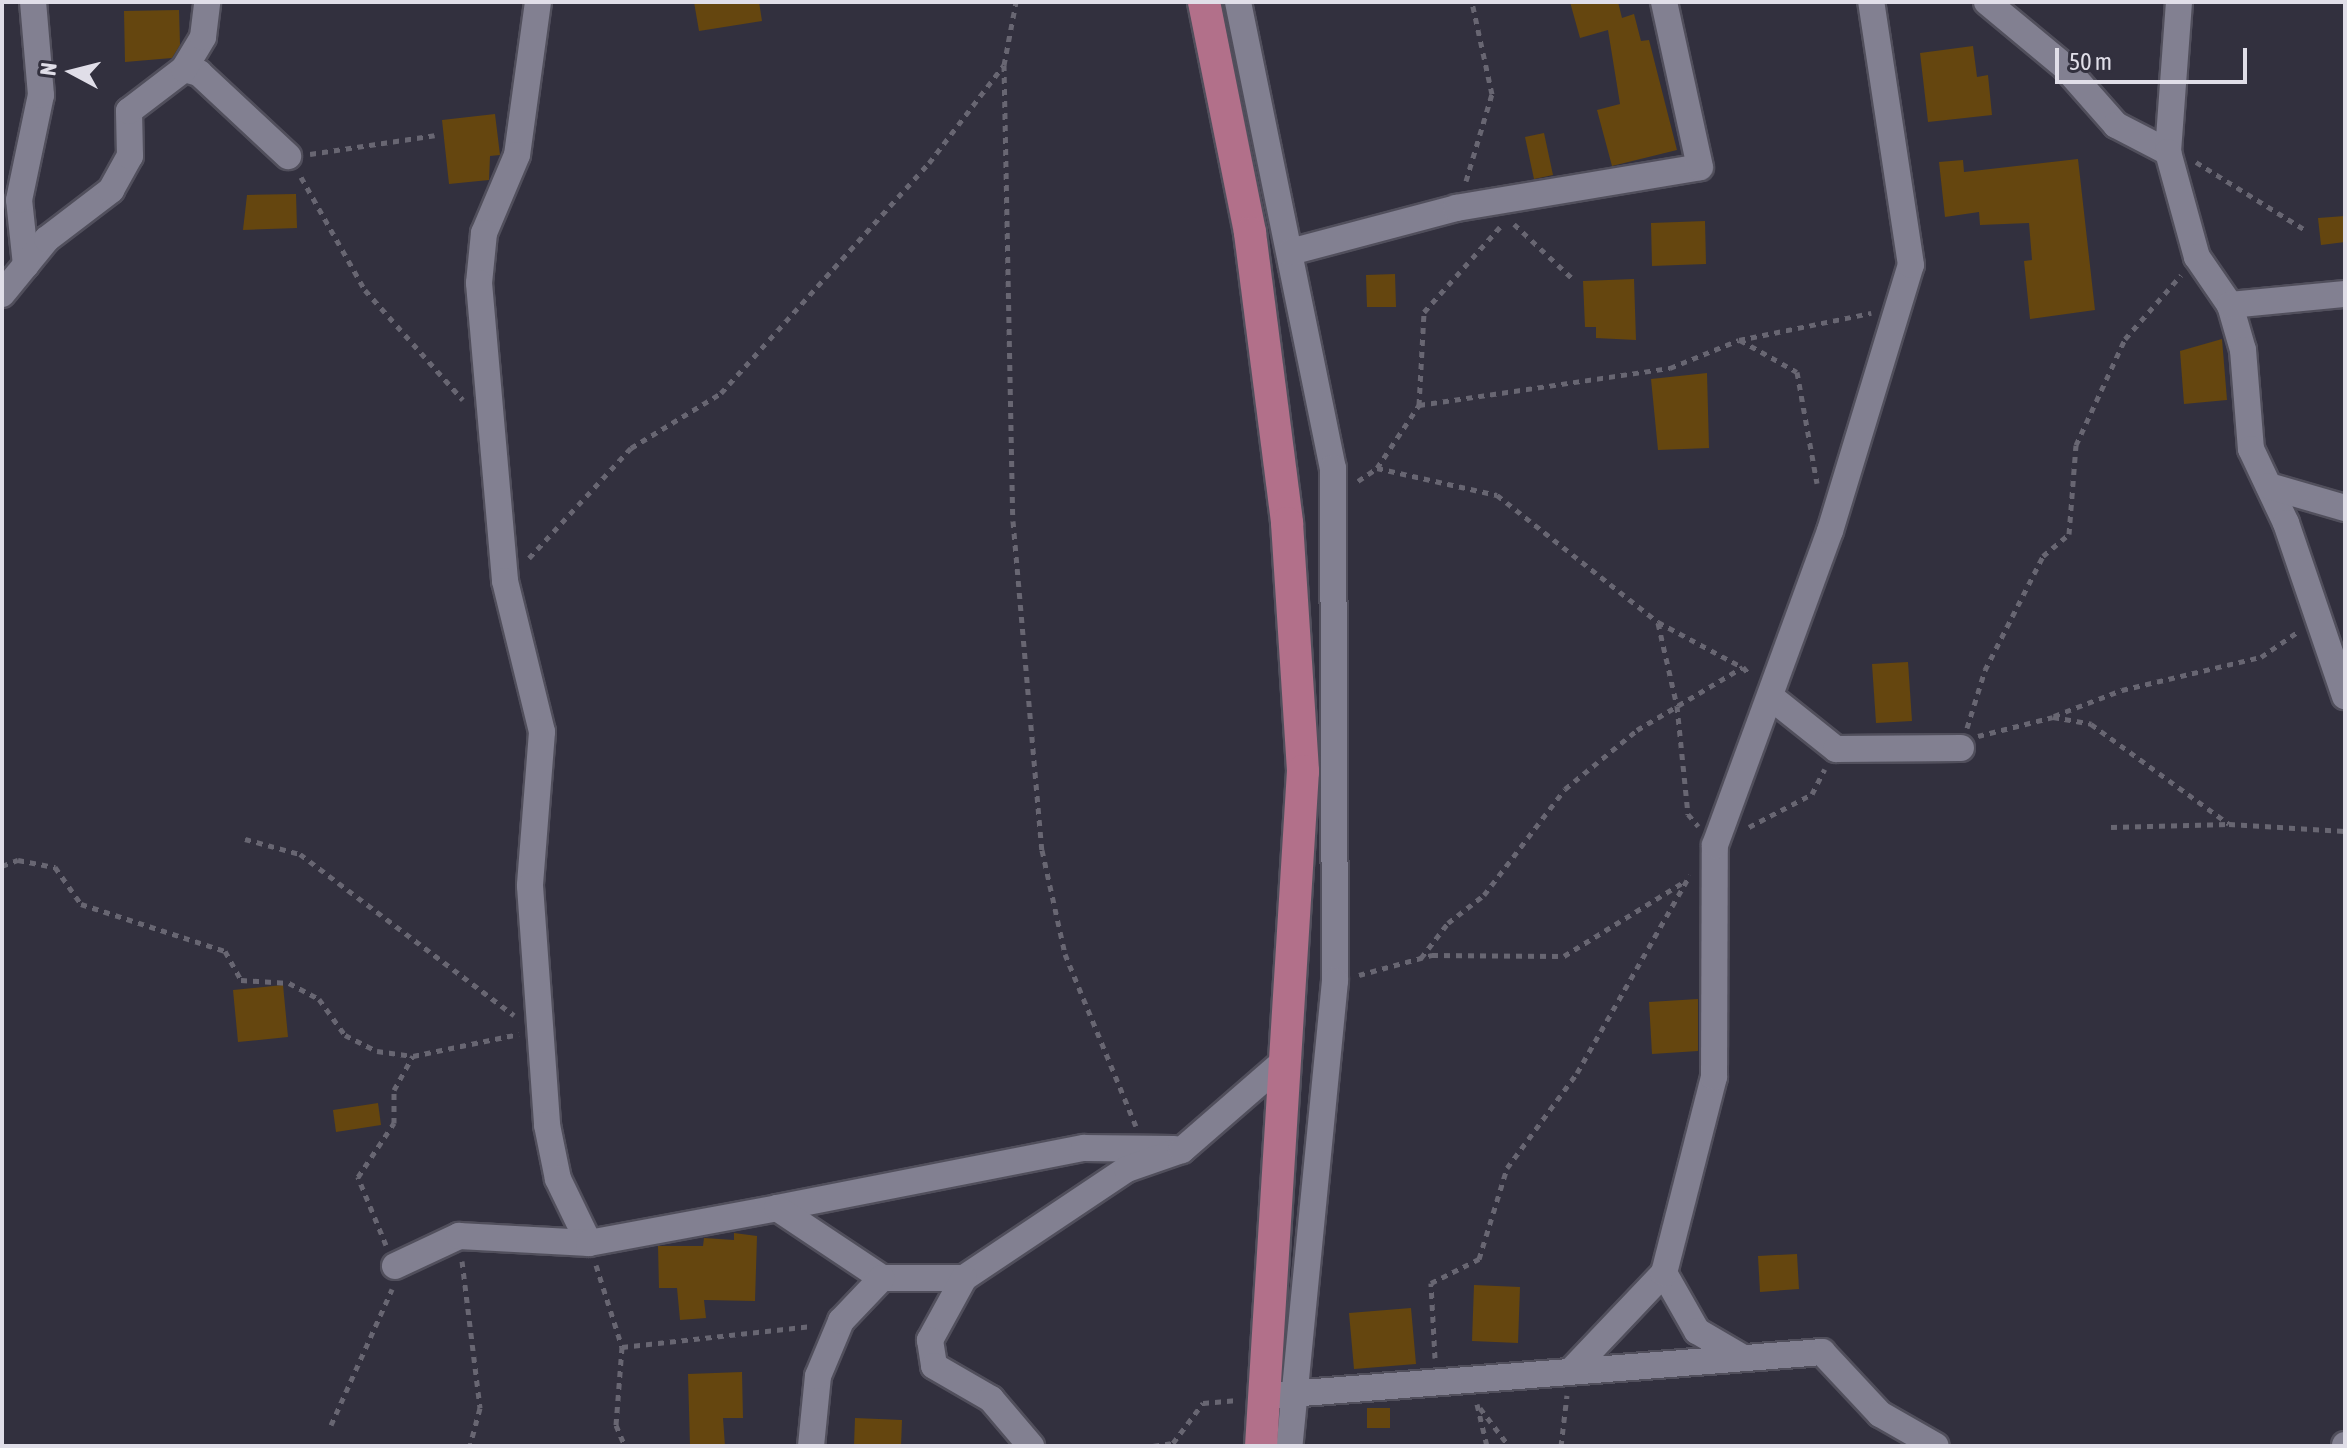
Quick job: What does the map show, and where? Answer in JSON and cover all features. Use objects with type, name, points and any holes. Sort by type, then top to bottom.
[{"type":"main road","points":[[1204,2],[1250,233],[1287,523],[1303,771],[1288,1058],[1278,1395],[1261,1446]]},
{"type":"street","points":[[26,265],[19,200],[41,95],[33,2]]},
{"type":"street","points":[[2,294],[26,265],[111,190],[130,156],[129,111],[184,69],[203,37],[207,2]]},
{"type":"street","points":[[538,2],[517,155],[484,233],[479,283],[505,581],[542,732],[530,886],[538,1031],[558,1179],[589,1243]]},
{"type":"street","points":[[1238,2],[1290,252],[1333,499],[1335,981],[1278,1395],[1289,1446]]},
{"type":"street","points":[[1290,252],[1456,208],[1700,167],[1664,2]]},
{"type":"street","points":[[1570,1372],[1664,1273],[1714,1077],[1715,845],[1772,698],[1911,265],[1871,2]]},
{"type":"street","points":[[1987,2],[2064,66],[2116,125],[2168,152]]},
{"type":"street","points":[[2179,2],[2168,152],[2197,257],[2230,305],[2243,350],[2251,449],[2269,486],[2319,616],[2345,696]]},
{"type":"street","points":[[184,69],[199,73],[288,156]]},
{"type":"street","points":[[2230,305],[2345,294]]},
{"type":"street","points":[[2269,486],[2345,508]]},
{"type":"street","points":[[1772,698],[1836,749],[1961,748]]},
{"type":"street","points":[[1031,1446],[991,1399],[934,1366],[930,1340],[964,1278],[1127,1169],[1182,1150],[1288,1058]]},
{"type":"street","points":[[395,1266],[459,1236],[589,1243],[1084,1148],[1144,1145],[1182,1150]]},
{"type":"street","points":[[777,1208],[882,1278],[964,1278]]},
{"type":"street","points":[[1664,1273],[1697,1331],[1743,1358]]},
{"type":"street","points":[[811,1446],[818,1376],[841,1321],[882,1278]]},
{"type":"street","points":[[1278,1395],[1437,1383],[1474,1392],[1570,1372],[1822,1352],[1880,1414],[1936,1446]]},
{"type":"path","points":[[1016,2],[1004,65],[1013,521],[1042,850],[1065,954],[1144,1145]]},
{"type":"path","points":[[1456,208],[1492,94],[1472,2]]},
{"type":"path","points":[[505,581],[631,448],[721,393],[929,163],[1004,65]]},
{"type":"path","points":[[435,135],[288,156],[365,290],[466,404]]},
{"type":"path","points":[[2168,152],[2217,170],[2307,231]]},
{"type":"path","points":[[1333,499],[1377,468],[1419,405],[1424,312],[1507,218],[1574,280]]},
{"type":"path","points":[[1961,748],[1985,670],[2043,556],[2069,534],[2076,445],[2125,339],[2197,257]]},
{"type":"path","points":[[1419,405],[1670,368],[1739,340],[1898,309]]},
{"type":"path","points":[[1739,340],[1797,372],[1819,488]]},
{"type":"path","points":[[1377,468],[1497,495],[1658,622],[1743,667],[1772,698]]},
{"type":"path","points":[[1961,748],[1990,728],[2053,717],[2122,690],[2261,657],[2319,616]]},
{"type":"path","points":[[1658,622],[1677,706],[1688,814],[1715,845]]},
{"type":"path","points":[[1421,958],[1448,923],[1484,895],[1565,789],[1677,706],[1743,667]]},
{"type":"path","points":[[2053,717],[2104,731],[2229,824]]},
{"type":"path","points":[[1437,1383],[1431,1283],[1479,1259],[1507,1168],[1577,1073],[1685,881],[1715,845],[1812,794],[1836,749]]},
{"type":"path","points":[[2111,827],[2229,824],[2345,831]]},
{"type":"path","points":[[245,839],[300,854],[538,1031]]},
{"type":"path","points":[[2,866],[18,860],[55,867],[81,904],[225,951],[241,980],[289,983],[319,999],[345,1035],[377,1051],[413,1056],[538,1031]]},
{"type":"path","points":[[1335,981],[1421,958],[1564,956],[1685,881]]},
{"type":"path","points":[[331,1425],[376,1338],[395,1266],[358,1177],[394,1123],[394,1090],[413,1056]]},
{"type":"path","points":[[459,1236],[480,1408],[470,1446]]},
{"type":"path","points":[[589,1243],[622,1347],[616,1425],[625,1446]]},
{"type":"path","points":[[622,1347],[841,1321]]},
{"type":"path","points":[[1561,1446],[1570,1372]]},
{"type":"path","points":[[1474,1392],[1487,1446]]},
{"type":"path","points":[[1474,1392],[1509,1446]]},
{"type":"path","points":[[1153,1446],[1173,1443],[1203,1403],[1278,1395]]},
{"type":"building","points":[[694,2],[759,2],[762,21],[699,31]]},
{"type":"building","points":[[1570,2],[1618,2],[1622,18],[1634,14],[1641,41],[1649,40],[1677,150],[1612,166],[1597,110],[1620,104],[1608,30],[1580,38]]},
{"type":"building","points":[[179,10],[180,45],[172,58],[125,62],[124,11]]},
{"type":"building","points":[[1973,46],[1977,77],[1988,75],[1992,115],[1928,122],[1920,53]]},
{"type":"building","points":[[495,114],[500,155],[490,156],[489,180],[449,184],[442,120]]},
{"type":"building","points":[[1544,133],[1553,175],[1534,179],[1525,137]]},
{"type":"building","points":[[2078,159],[2095,310],[2030,319],[2024,261],[2032,260],[2029,223],[1980,225],[1979,212],[1945,217],[1939,162],[1963,160],[1964,172]]},
{"type":"building","points":[[296,194],[297,228],[243,230],[247,195]]},
{"type":"building","points":[[2345,216],[2345,242],[2321,245],[2318,218]]},
{"type":"building","points":[[1705,221],[1706,264],[1652,266],[1651,223]]},
{"type":"building","points":[[1395,274],[1396,307],[1367,307],[1366,275]]},
{"type":"building","points":[[1634,279],[1636,340],[1596,338],[1596,327],[1585,327],[1583,281]]},
{"type":"building","points":[[2222,339],[2227,400],[2184,404],[2180,351]]},
{"type":"building","points":[[1707,373],[1709,448],[1658,450],[1651,379]]},
{"type":"building","points":[[1908,662],[1912,721],[1876,723],[1872,664]]},
{"type":"building","points":[[283,985],[288,1037],[238,1042],[233,990]]},
{"type":"building","points":[[1698,999],[1698,1051],[1652,1054],[1649,1002]]},
{"type":"building","points":[[378,1103],[381,1125],[336,1132],[333,1110]]},
{"type":"building","points":[[734,1233],[757,1236],[755,1301],[704,1300],[706,1318],[680,1320],[677,1288],[659,1288],[658,1246],[703,1246],[704,1238],[734,1240]]},
{"type":"building","points":[[1797,1254],[1799,1289],[1760,1292],[1758,1256]]},
{"type":"building","points":[[1474,1285],[1520,1287],[1518,1343],[1472,1341]]},
{"type":"building","points":[[1411,1308],[1416,1364],[1354,1369],[1349,1313]]},
{"type":"building","points":[[742,1372],[743,1418],[723,1418],[725,1446],[690,1446],[688,1374]]},
{"type":"building","points":[[1367,1408],[1390,1408],[1390,1428],[1367,1428]]},
{"type":"building","points":[[855,1418],[902,1420],[901,1446],[854,1446]]}]
